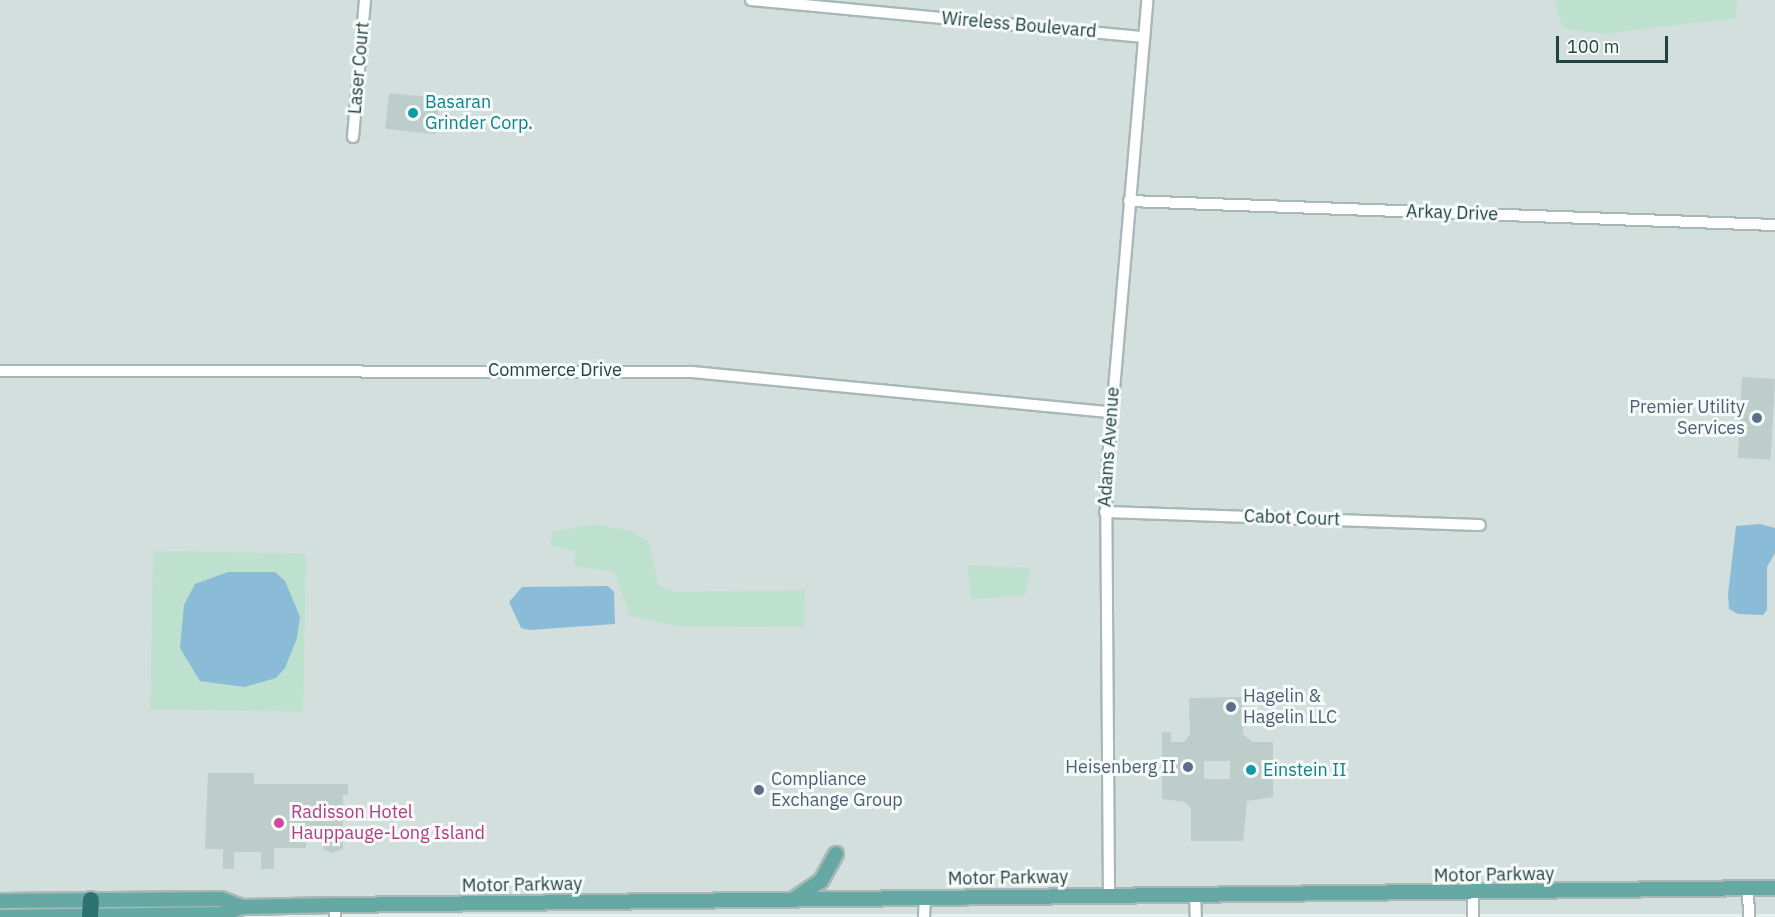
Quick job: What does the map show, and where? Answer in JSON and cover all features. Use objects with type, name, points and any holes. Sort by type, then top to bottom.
[{"type":"main road","points":[[793,899],[821,881],[836,854]]},
{"type":"main road","name":"Motor Parkway","points":[[0,917],[86,911],[223,914],[242,907],[335,911],[793,899],[1195,893],[1473,894],[1775,888]]},
{"type":"main road","name":"Motor Parkway","points":[[0,901],[86,911]]},
{"type":"street","name":"Laser Court","points":[[353,137],[365,0]]},
{"type":"street","name":"Wireless Boulevard","points":[[751,0],[1144,37]]},
{"type":"street","name":"Adams Avenue","points":[[1109,895],[1105,512],[1109,412],[1147,0]]},
{"type":"street","name":"Arkay Drive","points":[[1129,201],[1775,225]]},
{"type":"street","name":"Commerce Drive","points":[[0,371],[692,372],[1109,412]]},
{"type":"street","name":"Cabot Court","points":[[1105,512],[1480,525]]},
{"type":"street","points":[[1748,889],[1749,917]]},
{"type":"street","points":[[1195,893],[1196,917]]},
{"type":"street","points":[[1473,894],[1473,917]]},
{"type":"street","points":[[924,917],[925,897]]},
{"type":"shaded area","points":[[0,0],[1775,0],[1775,914],[0,914]]},
{"type":"green space","points":[[1554,0],[1738,0],[1735,18],[1603,34],[1563,28]]},
{"type":"green space","points":[[595,524],[631,531],[648,541],[659,586],[676,592],[805,590],[804,627],[675,626],[630,616],[614,572],[574,566],[575,551],[550,545],[553,532]]},
{"type":"green space","points":[[153,551],[306,554],[303,712],[150,709]]},
{"type":"green space","points":[[967,565],[1030,568],[1025,595],[971,599]]},
{"type":"water","points":[[1760,524],[1775,528],[1775,553],[1767,567],[1767,610],[1763,615],[1738,614],[1729,609],[1728,594],[1736,526]]},
{"type":"water","points":[[228,572],[275,572],[285,581],[300,617],[297,638],[285,668],[276,678],[244,687],[200,681],[180,648],[184,605],[195,584]]},
{"type":"water","points":[[608,586],[614,592],[615,624],[529,630],[521,628],[509,602],[522,587]]},
{"type":"building","name":"Basaran Grinder Corp.","points":[[389,93],[440,98],[436,134],[385,129]]},
{"type":"building","name":"Premier Utility Services","points":[[1742,377],[1775,379],[1771,460],[1738,458]]},
{"type":"building","name":"Einstein II","points":[[1243,697],[1243,734],[1252,742],[1273,742],[1273,797],[1247,801],[1243,841],[1191,841],[1191,809],[1186,802],[1162,799],[1162,732],[1171,732],[1171,742],[1184,742],[1190,734],[1189,698]],"holes":[[[1204,761],[1230,761],[1230,779],[1204,779]]]},
{"type":"building","name":"Radisson Hotel Hauppauge-Long Island","points":[[208,773],[254,773],[254,784],[348,784],[348,795],[343,795],[343,849],[331,853],[323,849],[324,831],[306,831],[306,848],[274,848],[274,869],[261,869],[261,852],[234,852],[234,869],[223,869],[223,849],[205,849]]},
{"type":"place","name":"Basaran Grinder Corp.","points":[[413,113]]},
{"type":"place","name":"Premier Utility Services","points":[[1757,418]]},
{"type":"place","name":"Hagelin & Hagelin LLC","points":[[1231,707]]},
{"type":"place","name":"Heisenberg II","points":[[1188,767]]},
{"type":"place","name":"Einstein II","points":[[1251,770]]},
{"type":"place","name":"Compliance Exchange Group","points":[[759,790]]},
{"type":"place","name":"Radisson Hotel Hauppauge-Long Island","points":[[279,823]]}]
